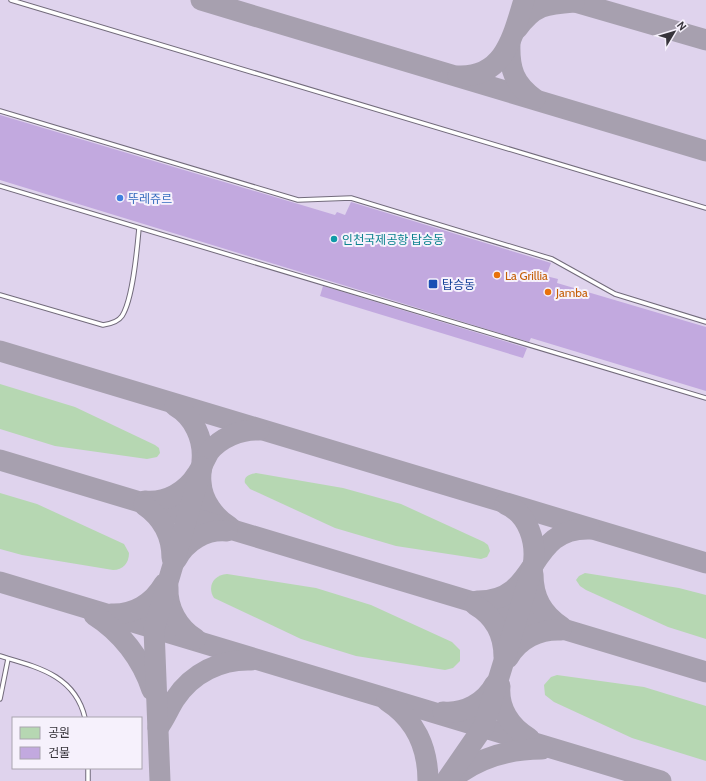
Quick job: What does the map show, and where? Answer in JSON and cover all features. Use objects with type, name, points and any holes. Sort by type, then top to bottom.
[{"type":"lane","points":[[11,0],[706,208]]},
{"type":"lane","points":[[0,111],[298,200],[351,198],[552,259],[615,294],[706,322]]},
{"type":"lane","points":[[0,186],[706,398]]},
{"type":"lane","points":[[0,294],[103,325],[114,323],[122,316],[134,276],[139,228]]},
{"type":"lane","points":[[0,656],[37,668],[60,679],[78,699],[85,717]]},
{"type":"lane","points":[[0,699],[8,659]]},
{"type":"lane","points":[[88,769],[88,781]]},
{"type":"shaded area","points":[[0,0],[706,0],[706,781],[0,781]]},
{"type":"green space","points":[[0,384],[75,407],[155,445],[159,448],[160,453],[157,457],[147,459],[55,446],[0,429]]},
{"type":"green space","points":[[256,473],[343,488],[401,504],[484,542],[488,545],[490,551],[487,557],[481,559],[396,546],[335,528],[250,489],[245,483],[245,479]]},
{"type":"green space","points":[[0,493],[37,504],[124,544],[129,553],[127,563],[120,569],[113,570],[22,555],[0,549]]},
{"type":"green space","points":[[585,573],[679,588],[706,595],[706,639],[668,627],[586,590],[580,586],[576,580],[579,576]]},
{"type":"green space","points":[[227,574],[316,588],[371,605],[452,642],[460,650],[460,661],[453,668],[445,670],[356,656],[301,639],[214,598],[211,590],[213,582],[218,577]]},
{"type":"green space","points":[[557,675],[644,687],[706,706],[706,761],[632,738],[554,702],[545,695],[544,685],[551,677]]},
{"type":"building","name":"인천국제공항 탑승동","points":[[0,115],[335,215],[337,212],[345,215],[351,202],[551,263],[546,276],[558,279],[557,283],[706,327],[706,391],[531,338],[529,342],[0,180]]},
{"type":"building","points":[[323,286],[527,348],[523,358],[320,296]]},
{"type":"taxiway","points":[[201,0],[706,151]]},
{"type":"taxiway","points":[[458,76],[474,75],[487,70],[497,62],[511,40],[524,0]]},
{"type":"taxiway","points":[[568,0],[706,40]]},
{"type":"taxiway","points":[[517,29],[529,15],[541,7],[574,2]]},
{"type":"taxiway","points":[[510,43],[511,61],[514,75],[522,88],[535,99]]},
{"type":"taxiway","points":[[0,351],[706,563]]},
{"type":"taxiway","points":[[175,406],[188,416],[199,437],[202,453],[201,482],[204,496],[214,514],[230,527]]},
{"type":"taxiway","points":[[145,501],[160,500],[175,495],[187,486],[200,469],[209,452],[219,443],[231,435],[245,431],[259,430]]},
{"type":"taxiway","points":[[0,460],[706,672]]},
{"type":"taxiway","points":[[160,781],[154,629],[202,467]]},
{"type":"taxiway","points":[[446,781],[484,726],[533,566],[534,548],[530,530],[520,515],[505,504]]},
{"type":"taxiway","points":[[144,505],[151,510],[165,528],[172,550],[172,558]]},
{"type":"taxiway","points":[[477,601],[498,598],[513,590],[524,578],[543,551],[554,540],[569,532],[590,529]]},
{"type":"taxiway","points":[[176,560],[185,547],[204,534],[227,531]]},
{"type":"taxiway","points":[[533,574],[533,582],[540,604],[544,611],[562,627]]},
{"type":"taxiway","points":[[0,582],[661,781]]},
{"type":"taxiway","points":[[111,614],[119,614],[135,610],[154,597],[164,584]]},
{"type":"taxiway","points":[[168,587],[169,602],[175,617],[184,629],[196,639]]},
{"type":"taxiway","points":[[475,605],[482,609],[493,620],[497,627],[504,649],[504,657]]},
{"type":"taxiway","points":[[94,615],[122,638],[129,647],[143,668],[152,690]]},
{"type":"taxiway","points":[[508,658],[518,645],[530,636],[545,631],[561,630]]},
{"type":"taxiway","points":[[158,728],[175,699],[182,690],[199,675],[218,665],[240,660],[251,660]]},
{"type":"taxiway","points":[[443,712],[459,711],[473,706],[486,697],[495,684]]},
{"type":"taxiway","points":[[500,686],[503,709],[511,723],[522,734],[529,738]]},
{"type":"taxiway","points":[[387,701],[405,716],[418,735],[426,757],[428,781]]},
{"type":"taxiway","points":[[452,779],[472,765],[494,756],[530,749],[542,749]]},
{"type":"place","name":"뚜레쥬르","points":[[120,198]]},
{"type":"place","name":"인천국제공항 탑승동","points":[[334,239]]},
{"type":"place","name":"La Grillia","points":[[497,275]]},
{"type":"place","name":"탑승동","points":[[433,284]]},
{"type":"place","name":"Jamba","points":[[548,292]]}]
